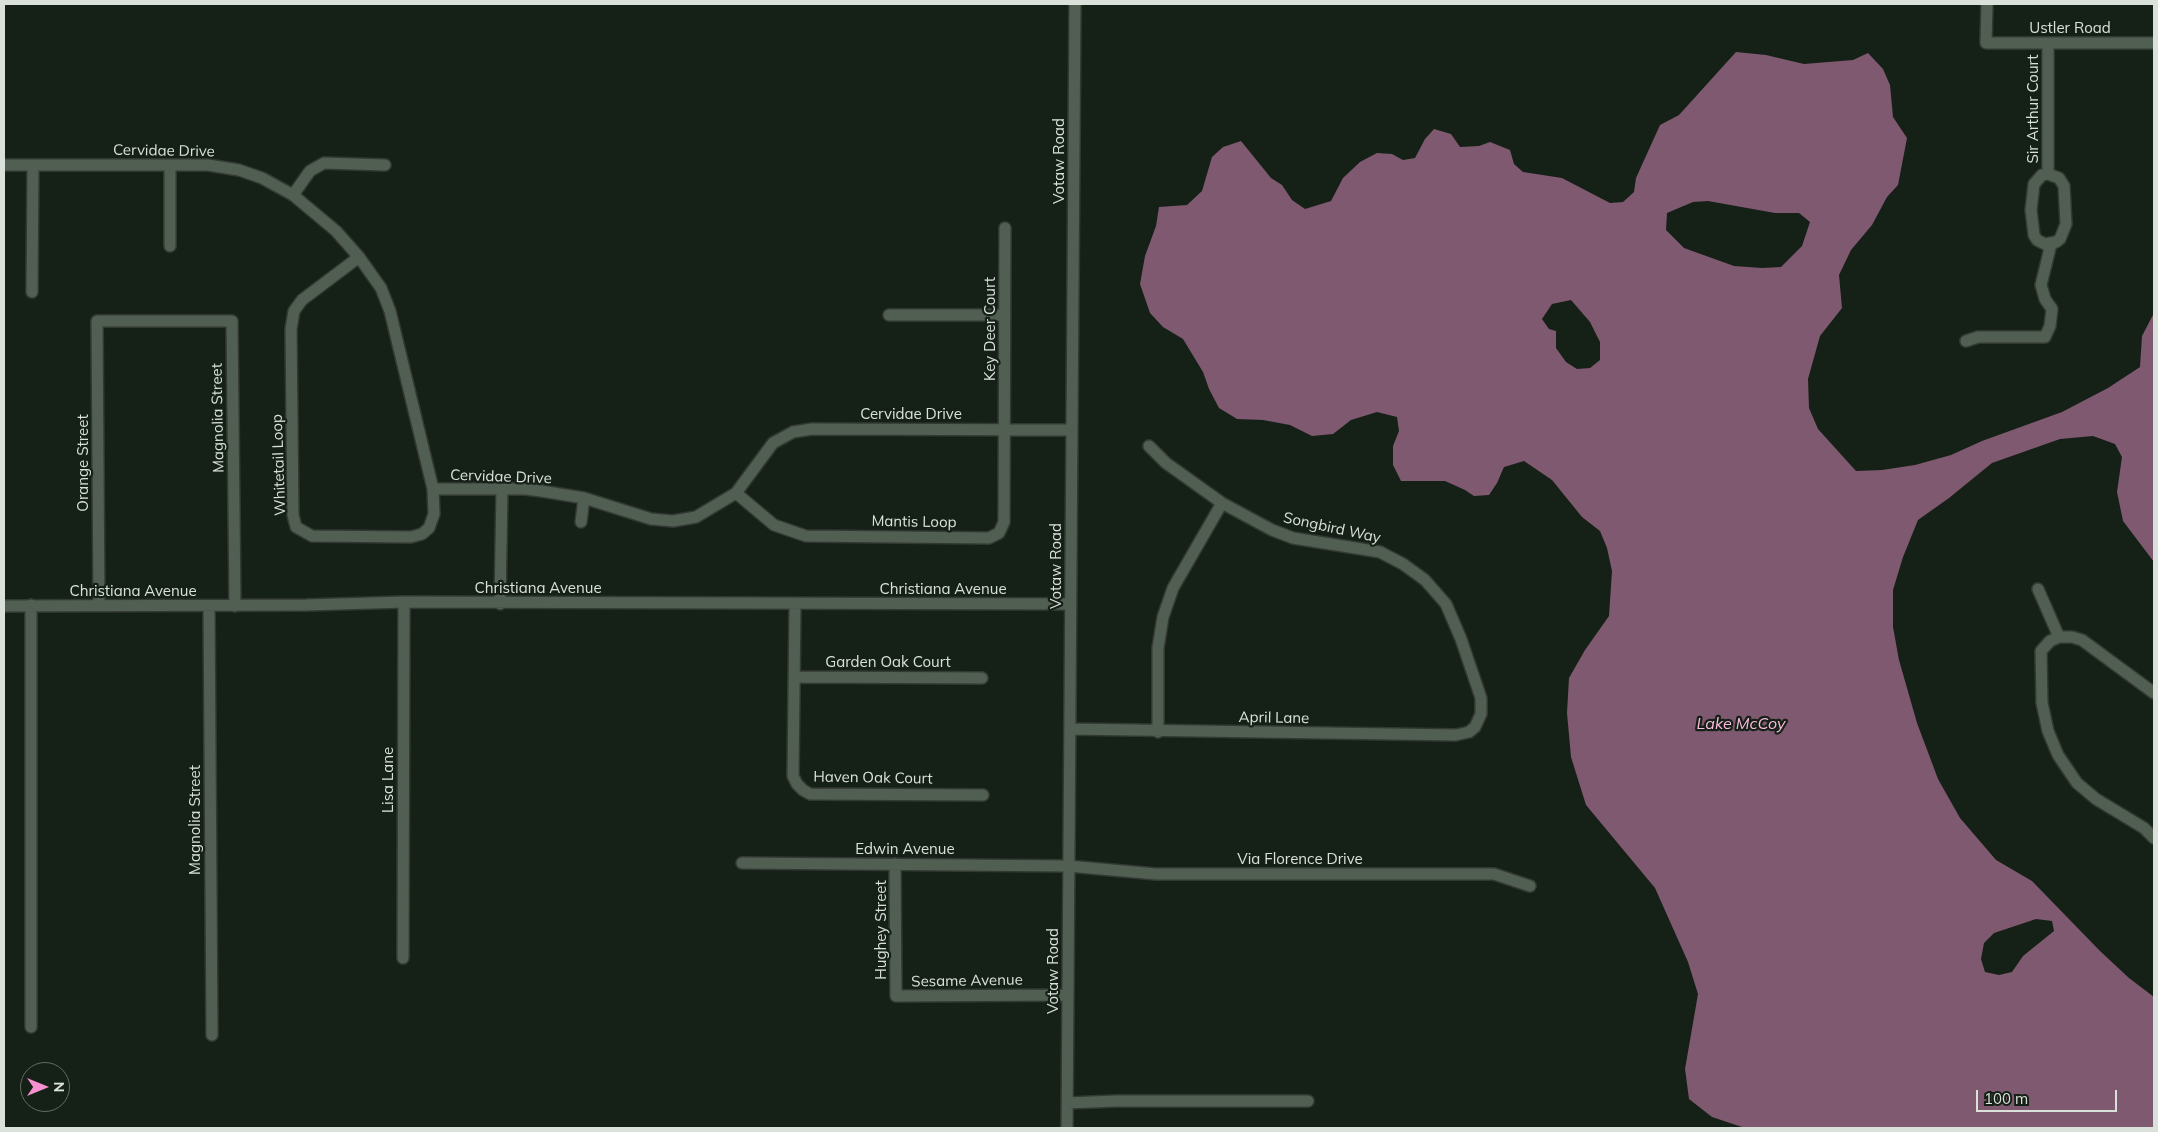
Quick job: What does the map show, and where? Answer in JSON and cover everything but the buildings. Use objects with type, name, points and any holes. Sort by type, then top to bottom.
[{"type":"street","name":"Votaw Road","points":[[1067,1128],[1075,4]]},
{"type":"street","name":"Ustler Road","points":[[1987,4],[1986,43],[2154,43]]},
{"type":"street","name":"Sir Arthur Court","points":[[2048,43],[2048,174]]},
{"type":"street","points":[[292,195],[310,171],[324,163],[385,165]]},
{"type":"street","name":"Cervidae Drive","points":[[4,165],[208,165],[239,170],[262,178],[292,195],[336,231],[359,257],[380,288],[390,311],[433,489],[525,489],[584,498],[651,519],[673,521],[696,517],[736,494],[773,443],[793,432],[812,429],[1072,430]]},
{"type":"street","points":[[32,292],[33,165]]},
{"type":"street","points":[[170,166],[170,246]]},
{"type":"street","name":"Sir Arthur Court","points":[[2048,174],[2063,182],[2066,217],[2063,235],[2051,244],[2045,244],[2037,240],[2034,235],[2031,219],[2034,184],[2042,176],[2048,174]]},
{"type":"street","name":"Key Deer Court","points":[[1004,429],[1005,228]]},
{"type":"street","points":[[1966,341],[1978,337],[2045,336],[2050,326],[2052,310],[2045,299],[2041,285],[2051,244]]},
{"type":"street","name":"Whitetail Loop","points":[[359,257],[302,300],[294,311],[292,328],[293,515],[296,527],[312,536],[411,537],[422,534],[429,528],[434,514],[433,489]]},
{"type":"street","points":[[889,315],[1005,315]]},
{"type":"street","name":"Orange Street","points":[[99,605],[97,321],[232,321]]},
{"type":"street","name":"Magnolia Street","points":[[232,321],[235,606]]},
{"type":"street","name":"Mantis Loop","points":[[736,494],[774,525],[806,536],[989,538],[999,533],[1004,522],[1004,429]]},
{"type":"street","name":"Songbird Way","points":[[1149,446],[1166,463],[1222,503],[1272,530],[1293,538],[1380,552],[1403,564],[1425,580],[1446,604],[1469,661],[1481,698],[1481,714],[1475,727]]},
{"type":"street","points":[[500,604],[502,489]]},
{"type":"street","points":[[581,522],[584,498]]},
{"type":"street","points":[[1158,732],[1158,648],[1163,617],[1173,588],[1222,503]]},
{"type":"street","points":[[2038,589],[2059,637]]},
{"type":"street","name":"Christiana Avenue","points":[[4,606],[235,606],[404,602],[500,604],[1071,604]]},
{"type":"street","name":"Lisa Lane","points":[[403,958],[404,602]]},
{"type":"street","name":"Haven Oak Court","points":[[795,604],[793,776],[802,790],[810,794],[983,795]]},
{"type":"street","points":[[30,605],[31,1027]]},
{"type":"street","name":"Magnolia Street","points":[[209,606],[212,1035]]},
{"type":"street","points":[[2154,692],[2082,640],[2072,637],[2059,637],[2050,641],[2041,651],[2042,703],[2048,731],[2058,754],[2077,783],[2096,799],[2144,828],[2154,838]]},
{"type":"street","name":"Garden Oak Court","points":[[794,677],[982,678]]},
{"type":"street","name":"April Lane","points":[[1070,729],[1456,736],[1469,732],[1475,727]]},
{"type":"street","name":"Edwin Avenue","points":[[742,863],[1068,866]]},
{"type":"street","name":"Hughey Street","points":[[896,864],[896,996]]},
{"type":"street","name":"Via Florence Drive","points":[[1068,866],[1156,874],[1494,874],[1530,886]]},
{"type":"street","name":"Sesame Avenue","points":[[896,996],[1068,995]]},
{"type":"street","points":[[1067,1103],[1116,1101],[1308,1101]]},
{"type":"water","name":"Lake McCoy","points":[[1736,52],[1766,55],[1804,64],[1853,60],[1868,53],[1883,69],[1890,85],[1893,117],[1907,138],[1898,185],[1887,197],[1872,225],[1851,250],[1839,275],[1842,308],[1820,336],[1808,379],[1809,408],[1818,429],[1856,471],[1882,470],[1915,465],[1951,455],[1982,441],[2062,412],[2108,388],[2140,367],[2142,336],[2154,313],[2154,562],[2123,521],[2117,492],[2122,457],[2115,444],[2093,436],[2060,439],[1992,463],[1918,520],[1903,557],[1893,590],[1893,627],[1899,660],[1917,723],[1938,779],[1960,818],[1996,860],[2032,881],[2100,951],[2129,978],[2154,997],[2154,1128],[1745,1128],[1712,1117],[1689,1099],[1685,1069],[1698,994],[1688,962],[1655,888],[1586,805],[1571,757],[1567,713],[1569,678],[1585,650],[1609,616],[1612,571],[1607,548],[1600,531],[1582,517],[1552,480],[1524,461],[1504,467],[1489,495],[1474,496],[1445,481],[1401,481],[1393,465],[1393,446],[1399,431],[1397,417],[1377,412],[1351,420],[1333,434],[1312,436],[1290,425],[1263,420],[1237,419],[1219,408],[1203,372],[1183,339],[1163,327],[1150,313],[1140,284],[1145,256],[1156,226],[1159,207],[1187,205],[1202,191],[1212,157],[1223,147],[1241,141],[1271,178],[1282,185],[1292,200],[1305,209],[1331,201],[1343,178],[1360,162],[1377,153],[1392,154],[1403,160],[1415,158],[1425,139],[1434,129],[1451,134],[1460,147],[1479,146],[1490,142],[1510,150],[1514,164],[1523,172],[1562,178],[1610,203],[1623,202],[1634,192],[1636,178],[1660,125],[1679,115]],"holes":[[[1708,201],[1775,213],[1799,213],[1810,222],[1802,246],[1781,267],[1762,268],[1734,266],[1684,248],[1666,230],[1667,213],[1693,202]],[[1571,300],[1590,322],[1600,342],[1600,360],[1590,368],[1577,369],[1566,362],[1556,348],[1556,331],[1549,329],[1542,319],[1552,304]],[[2036,919],[2052,921],[2054,931],[2023,956],[2012,972],[1999,975],[1985,972],[1981,959],[1984,943],[1994,933]]]}]
